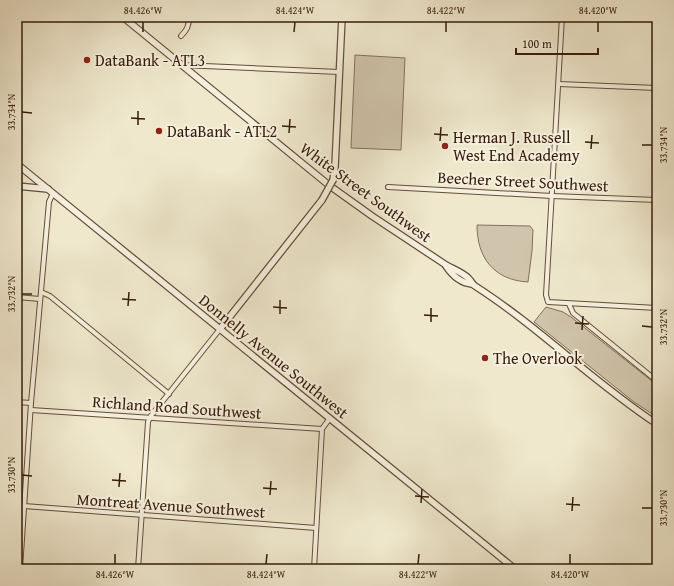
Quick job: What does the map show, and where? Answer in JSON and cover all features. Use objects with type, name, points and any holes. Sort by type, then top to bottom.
[{"type":"street","name":"White Street Southwest","points":[[123,17],[330,186],[446,265],[451,274],[466,283],[472,284],[504,305],[632,407],[657,424]]},
{"type":"street","points":[[181,36],[186,31],[189,24],[189,17]]},
{"type":"street","points":[[138,569],[148,422],[150,417],[322,200],[333,180],[335,167],[342,17]]},
{"type":"street","points":[[562,17],[546,295],[548,302],[656,308],[657,254]]},
{"type":"street","points":[[182,65],[339,72]]},
{"type":"street","points":[[559,84],[657,88]]},
{"type":"street","name":"Donnelly Avenue Southwest","points":[[17,164],[515,569]]},
{"type":"street","points":[[17,186],[48,189]]},
{"type":"street","name":"Beecher Street Southwest","points":[[388,187],[657,200]]},
{"type":"street","points":[[20,569],[31,403],[40,299],[49,202],[53,193]]},
{"type":"street","points":[[41,292],[50,296],[169,394]]},
{"type":"street","points":[[17,297],[40,299]]},
{"type":"street","points":[[569,304],[573,313],[657,381]]},
{"type":"street","points":[[17,402],[31,403]]},
{"type":"street","name":"Richland Road Southwest","points":[[31,410],[322,429]]},
{"type":"street","points":[[314,569],[322,429],[330,418]]},
{"type":"street","name":"Montreat Avenue Southwest","points":[[24,506],[316,528]]},
{"type":"shaded area","points":[[355,55],[405,58],[401,150],[351,148]]},
{"type":"shaded area","points":[[477,225],[530,226],[533,230],[528,282],[506,277],[497,272],[490,265],[480,248]]},
{"type":"shaded area","points":[[546,307],[563,312],[571,317],[657,385],[657,417],[634,402],[534,322]]},
{"type":"shaded area","points":[[17,498],[24,499],[19,569],[17,569]]},
{"type":"place","name":"DataBank - ATL3","points":[[87,60]]},
{"type":"place","name":"DataBank - ATL2","points":[[159,131]]},
{"type":"place","name":"Herman J. Russell West End Academy","points":[[445,146]]},
{"type":"place","name":"The Overlook","points":[[485,358]]}]
